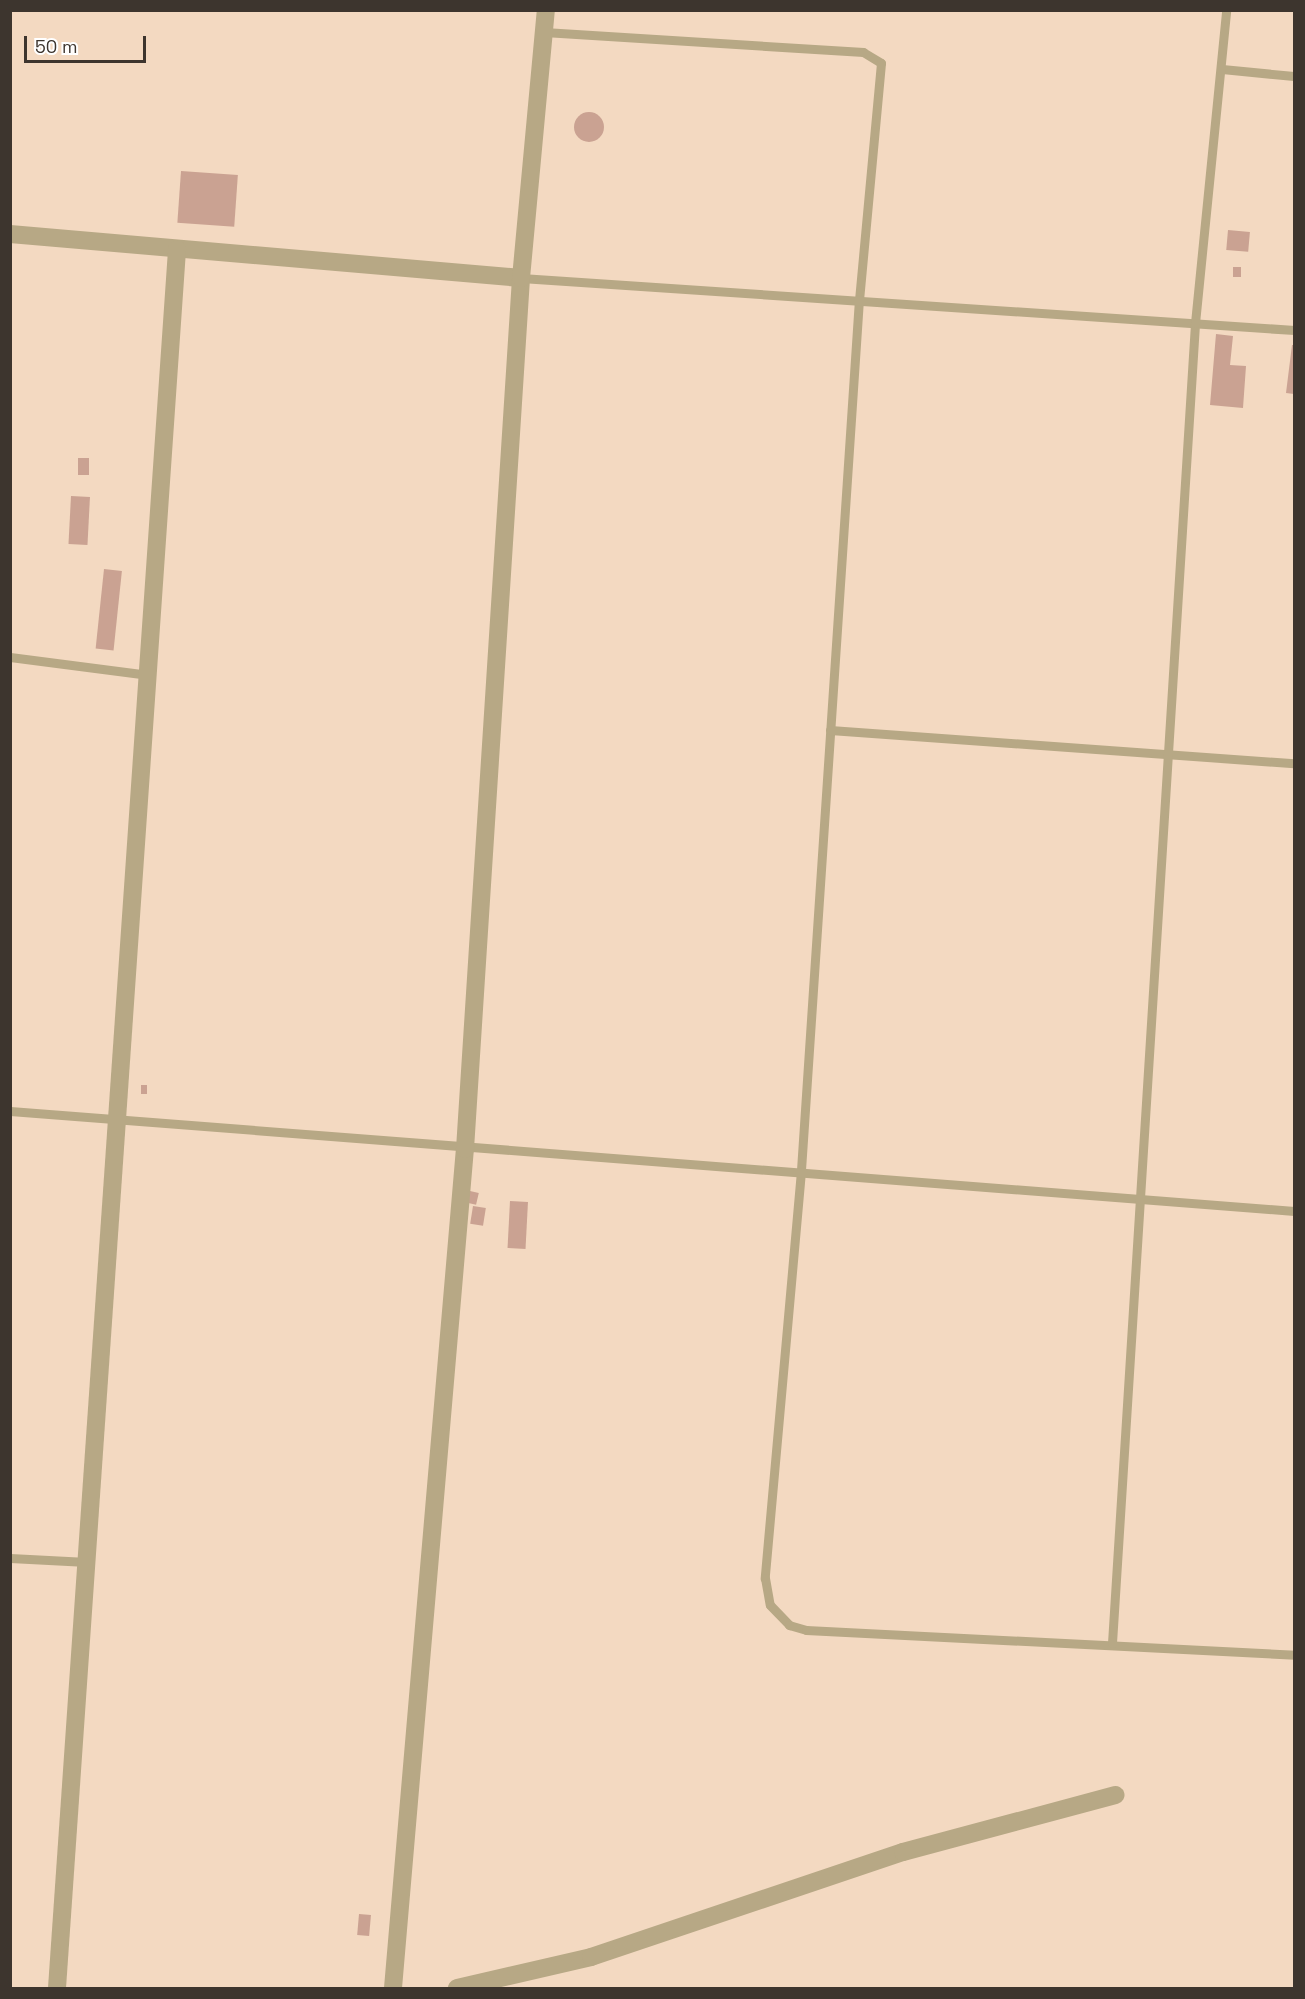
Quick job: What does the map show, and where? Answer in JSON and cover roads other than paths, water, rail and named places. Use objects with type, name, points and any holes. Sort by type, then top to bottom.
[{"type":"street","points":[[393,1989],[465,1149],[521,278],[546,10]]},
{"type":"street","points":[[10,234],[521,278]]},
{"type":"street","points":[[57,1989],[119,1120],[177,249]]},
{"type":"street","points":[[457,1989],[591,1957],[903,1852],[1114,1795]]},
{"type":"lane","points":[[1112,1643],[1138,1201],[1171,752],[1195,323],[1222,69],[1226,10]]},
{"type":"lane","points":[[544,32],[874,57],[882,63],[859,299],[801,1171],[765,1578],[770,1605],[789,1625],[806,1630],[1112,1643],[1294,1655]]},
{"type":"lane","points":[[1222,69],[1294,76]]},
{"type":"lane","points":[[521,278],[1294,330]]},
{"type":"lane","points":[[10,657],[149,675]]},
{"type":"lane","points":[[830,730],[1171,752],[1294,763]]},
{"type":"lane","points":[[10,1112],[465,1149],[801,1171],[1138,1201],[1294,1211]]},
{"type":"lane","points":[[10,1558],[87,1562]]}]
